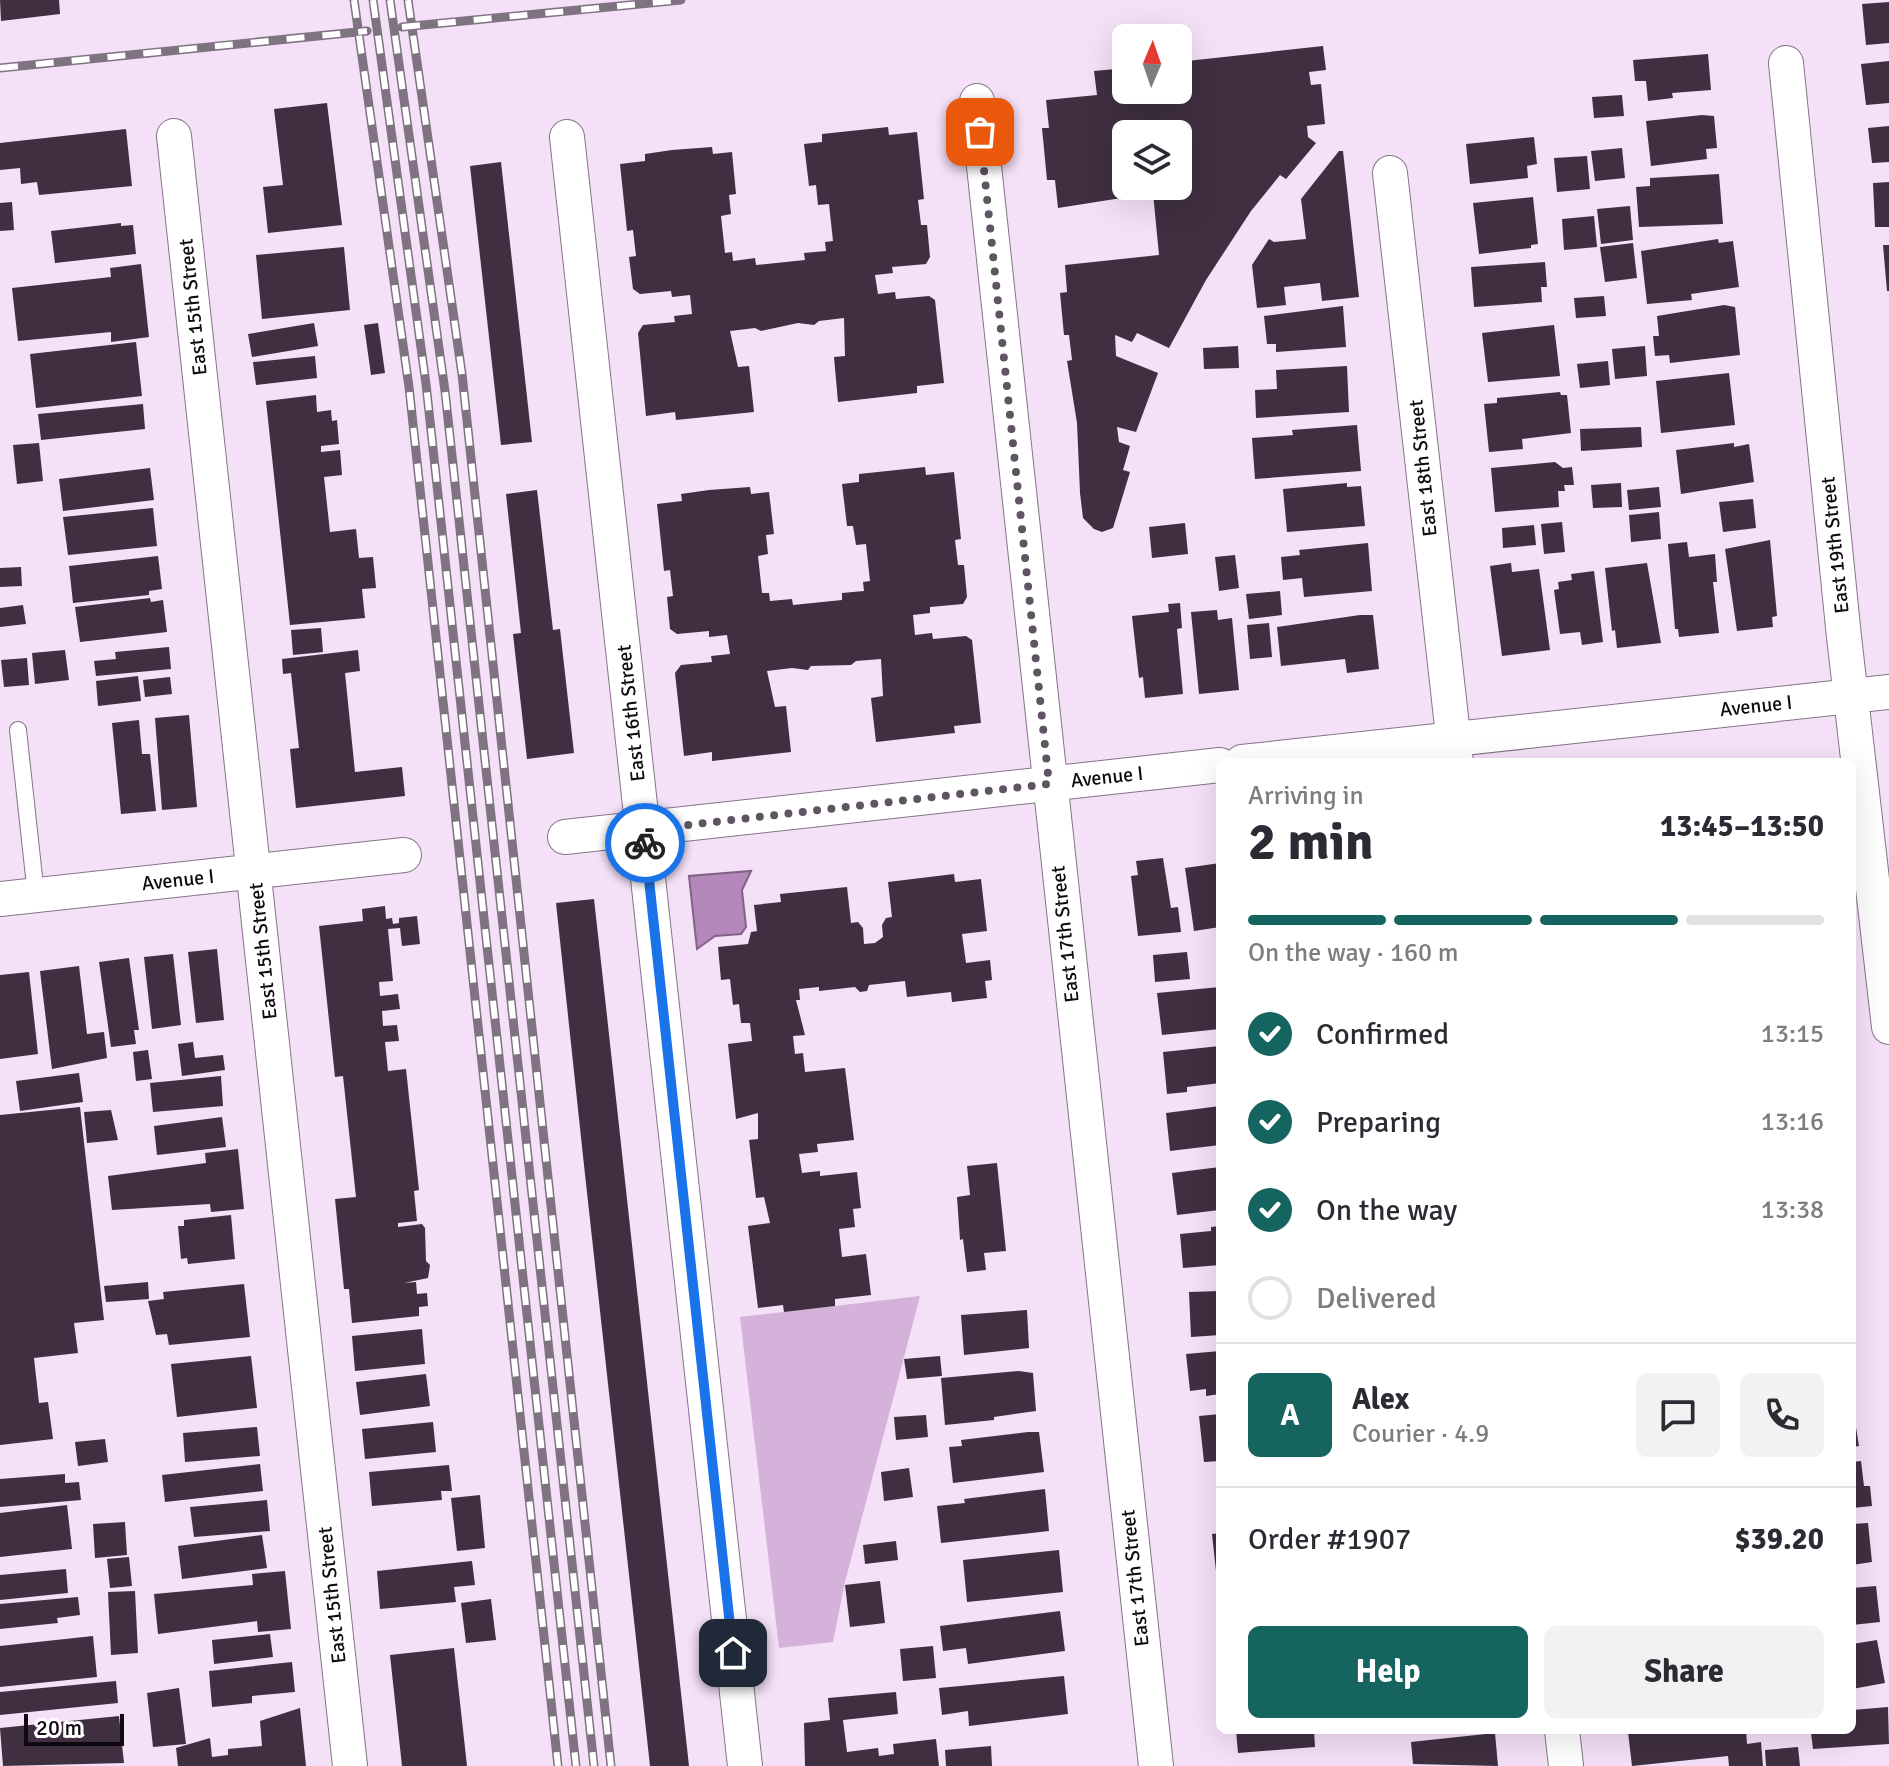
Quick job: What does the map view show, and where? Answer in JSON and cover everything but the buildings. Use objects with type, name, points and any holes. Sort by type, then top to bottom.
[{"type":"street","name":"East 19th Street","points":[[1786,63],[1889,1027]]},
{"type":"street","name":"East 17th Street","points":[[977,101],[1156,1766]]},
{"type":"street","name":"East 15th Street","points":[[174,136],[350,1766]]},
{"type":"street","name":"East 16th Street","points":[[567,137],[745,1766]]},
{"type":"street","name":"East 18th Street","points":[[1390,173],[1455,750]]},
{"type":"street","name":"Avenue I","points":[[1313,758],[1455,750],[1889,692]]},
{"type":"street","name":"Avenue I","points":[[565,837],[1216,765]]},
{"type":"street","name":"Avenue I","points":[[0,899],[404,855]]},
{"type":"street","points":[[1562,1734],[1566,1766]]},
{"type":"lane","points":[[18,730],[36,895]]},
{"type":"shaded area","points":[[751,871],[742,890],[746,927],[741,934],[715,936],[697,949],[689,876]]},
{"type":"shaded area","points":[[920,1296],[845,1582],[833,1642],[779,1648],[740,1317]]},
{"type":"railway","points":[[354,0],[409,387],[558,1766]]},
{"type":"railway","points":[[373,0],[426,384],[576,1766]]},
{"type":"railway","points":[[390,0],[445,391],[594,1766]]},
{"type":"railway","points":[[408,0],[462,374],[611,1766]]},
{"type":"railway","points":[[402,27],[681,0]]},
{"type":"railway","points":[[0,68],[367,31]]},
{"type":"way so far","points":[[645,843],[644,830],[1049,784],[980,132]]},
{"type":"route","points":[[645,843],[733,1653]]}]
